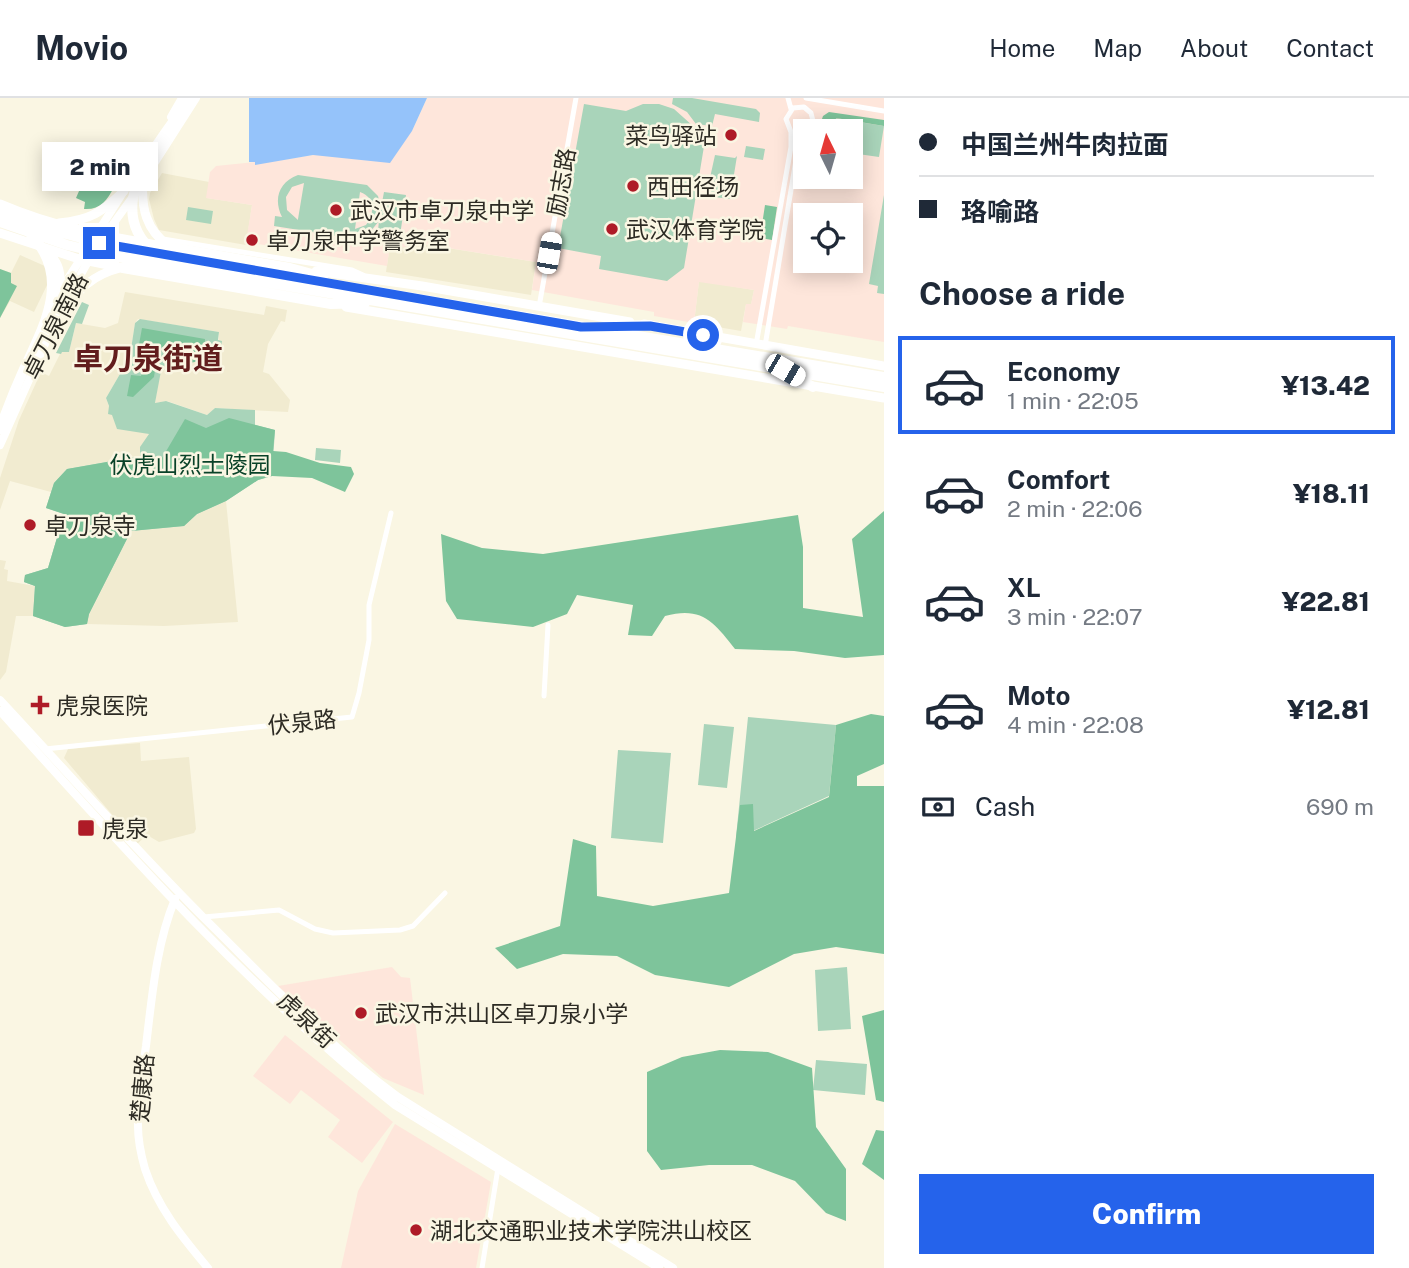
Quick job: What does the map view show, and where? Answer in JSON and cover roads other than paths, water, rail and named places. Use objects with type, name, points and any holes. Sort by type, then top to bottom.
[{"type":"highway","points":[[190,98],[138,176],[132,206],[137,230],[151,250],[165,259],[198,270]]},
{"type":"highway","points":[[3,211],[47,229],[99,243],[389,298],[783,365],[884,377]]},
{"type":"highway","points":[[0,429],[46,322],[52,299],[47,259],[38,242],[3,211]]},
{"type":"highway","points":[[1,230],[91,251],[342,295],[389,298],[581,327],[884,387]]},
{"type":"highway","points":[[174,248],[290,268],[389,298]]},
{"type":"highway","points":[[123,268],[331,304],[389,298]]},
{"type":"highway","points":[[581,327],[650,326]]},
{"type":"highway","points":[[761,345],[813,387]]},
{"type":"main road","points":[[99,236],[182,98]]},
{"type":"main road","points":[[99,236],[143,181],[196,98]]},
{"type":"main road","points":[[143,181],[144,213],[157,242]]},
{"type":"main road","points":[[53,223],[91,217],[106,208],[124,191]]},
{"type":"main road","points":[[0,204],[12,223],[1,230]]},
{"type":"main road","points":[[3,211],[99,236],[157,242],[174,248]]},
{"type":"main road","points":[[1,230],[43,248],[123,268]]},
{"type":"main road","name":"卓刀泉南路","points":[[0,416],[22,363],[59,293],[99,236]]},
{"type":"main road","points":[[145,271],[141,262],[142,256],[146,249],[157,242]]},
{"type":"main road","points":[[43,248],[58,264],[61,281],[59,293]]},
{"type":"main road","name":"卓刀泉南路","points":[[0,445],[84,260]]},
{"type":"main road","points":[[57,317],[89,281],[101,274],[123,268]]},
{"type":"main road","points":[[290,268],[368,278],[884,366]]},
{"type":"main road","points":[[331,304],[884,398]]},
{"type":"main road","name":"虎泉街","points":[[0,700],[176,897],[204,917],[259,975],[360,1069],[398,1097],[673,1268]]},
{"type":"main road","name":"虎泉街","points":[[0,711],[308,1033],[356,1075],[395,1105],[659,1268]]},
{"type":"main road","name":"楚康路","points":[[176,897],[163,937],[152,998],[138,1106],[138,1130],[143,1160],[157,1199],[178,1232],[208,1268]]},
{"type":"street","name":"励志路","points":[[539,307],[576,98]]},
{"type":"street","points":[[761,345],[791,147],[791,132],[786,119],[791,109],[788,98]]},
{"type":"street","points":[[806,98],[884,111]]},
{"type":"street","points":[[812,119],[811,113],[817,103],[826,102]]},
{"type":"street","points":[[791,109],[802,106],[811,113]]},
{"type":"street","points":[[761,345],[793,175]]},
{"type":"street","points":[[157,242],[352,270],[368,278]]},
{"type":"street","name":"伏泉路","points":[[45,749],[352,717],[369,640],[369,605],[391,513]]},
{"type":"street","points":[[544,696],[548,625]]},
{"type":"street","points":[[204,917],[279,911],[315,929],[333,933],[400,930],[413,926],[446,893]]},
{"type":"street","points":[[482,1268],[498,1168]]},
{"type":"water","points":[[249,98],[427,98],[412,131],[390,163],[313,155],[255,165],[255,162],[249,162]]},
{"type":"place","name":"菜鸟驿站","points":[[731,135]]},
{"type":"place","name":"西田径场","points":[[633,186]]},
{"type":"place","name":"武汉市卓刀泉中学","points":[[336,210]]},
{"type":"place","name":"武汉体育学院","points":[[612,229]]},
{"type":"place","name":"卓刀泉中学警务室","points":[[252,240]]},
{"type":"place","name":"卓刀泉寺","points":[[30,525]]},
{"type":"place","name":"虎泉医院","points":[[40,705]]},
{"type":"place","name":"虎泉","points":[[86,828]]},
{"type":"place","name":"武汉市洪山区卓刀泉小学","points":[[361,1013]]},
{"type":"place","name":"湖北交通职业技术学院洪山校区","points":[[416,1230]]},
{"type":"district","name":"卓刀泉街道","points":[[148,358]]},
{"type":"park label","name":"伏虎山烈士陵园","points":[[190,464]]}]
